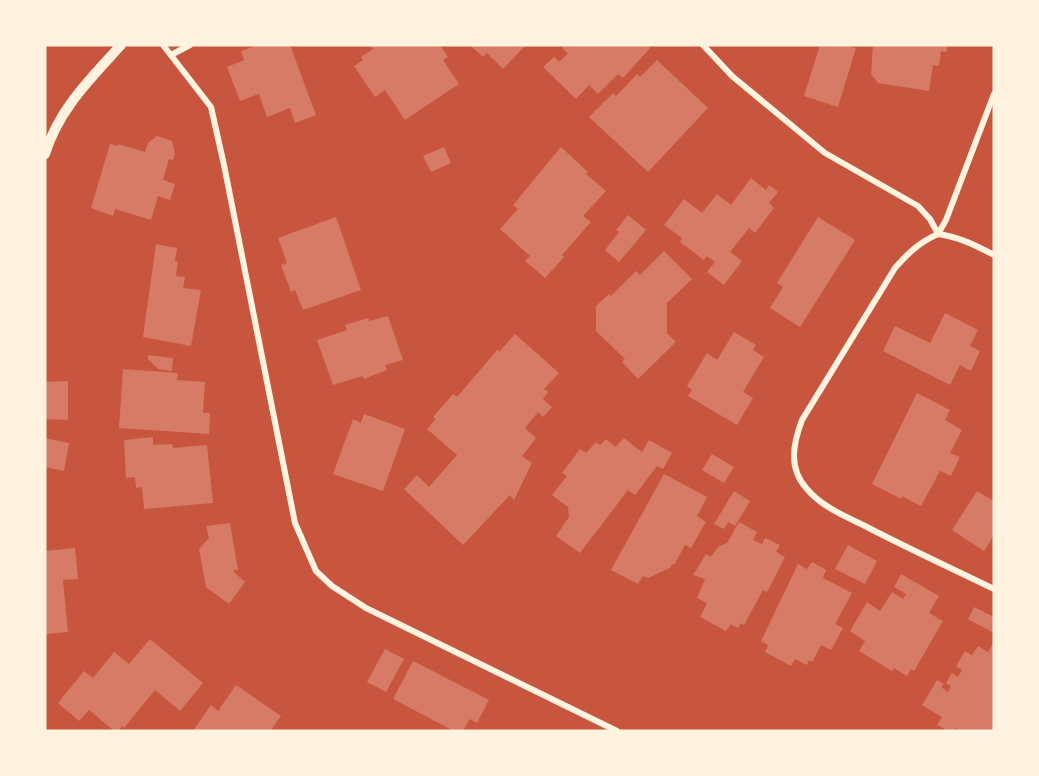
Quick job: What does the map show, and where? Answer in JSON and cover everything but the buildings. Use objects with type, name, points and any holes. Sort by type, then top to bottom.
[{"type":"street","points":[[45,154],[56,123],[74,96],[121,45]]},
{"type":"street","points":[[163,45],[211,107],[295,523],[316,571],[332,586],[366,608],[616,731]]},
{"type":"street","points":[[171,56],[190,45]]},
{"type":"street","points":[[703,45],[749,91],[825,153],[918,206],[930,219],[938,234]]},
{"type":"street","points":[[994,94],[946,220],[938,234],[923,241],[908,253],[896,268],[802,420],[794,441],[797,472],[805,488],[819,502],[994,589]]},
{"type":"street","points":[[938,234],[971,243],[994,255]]}]
